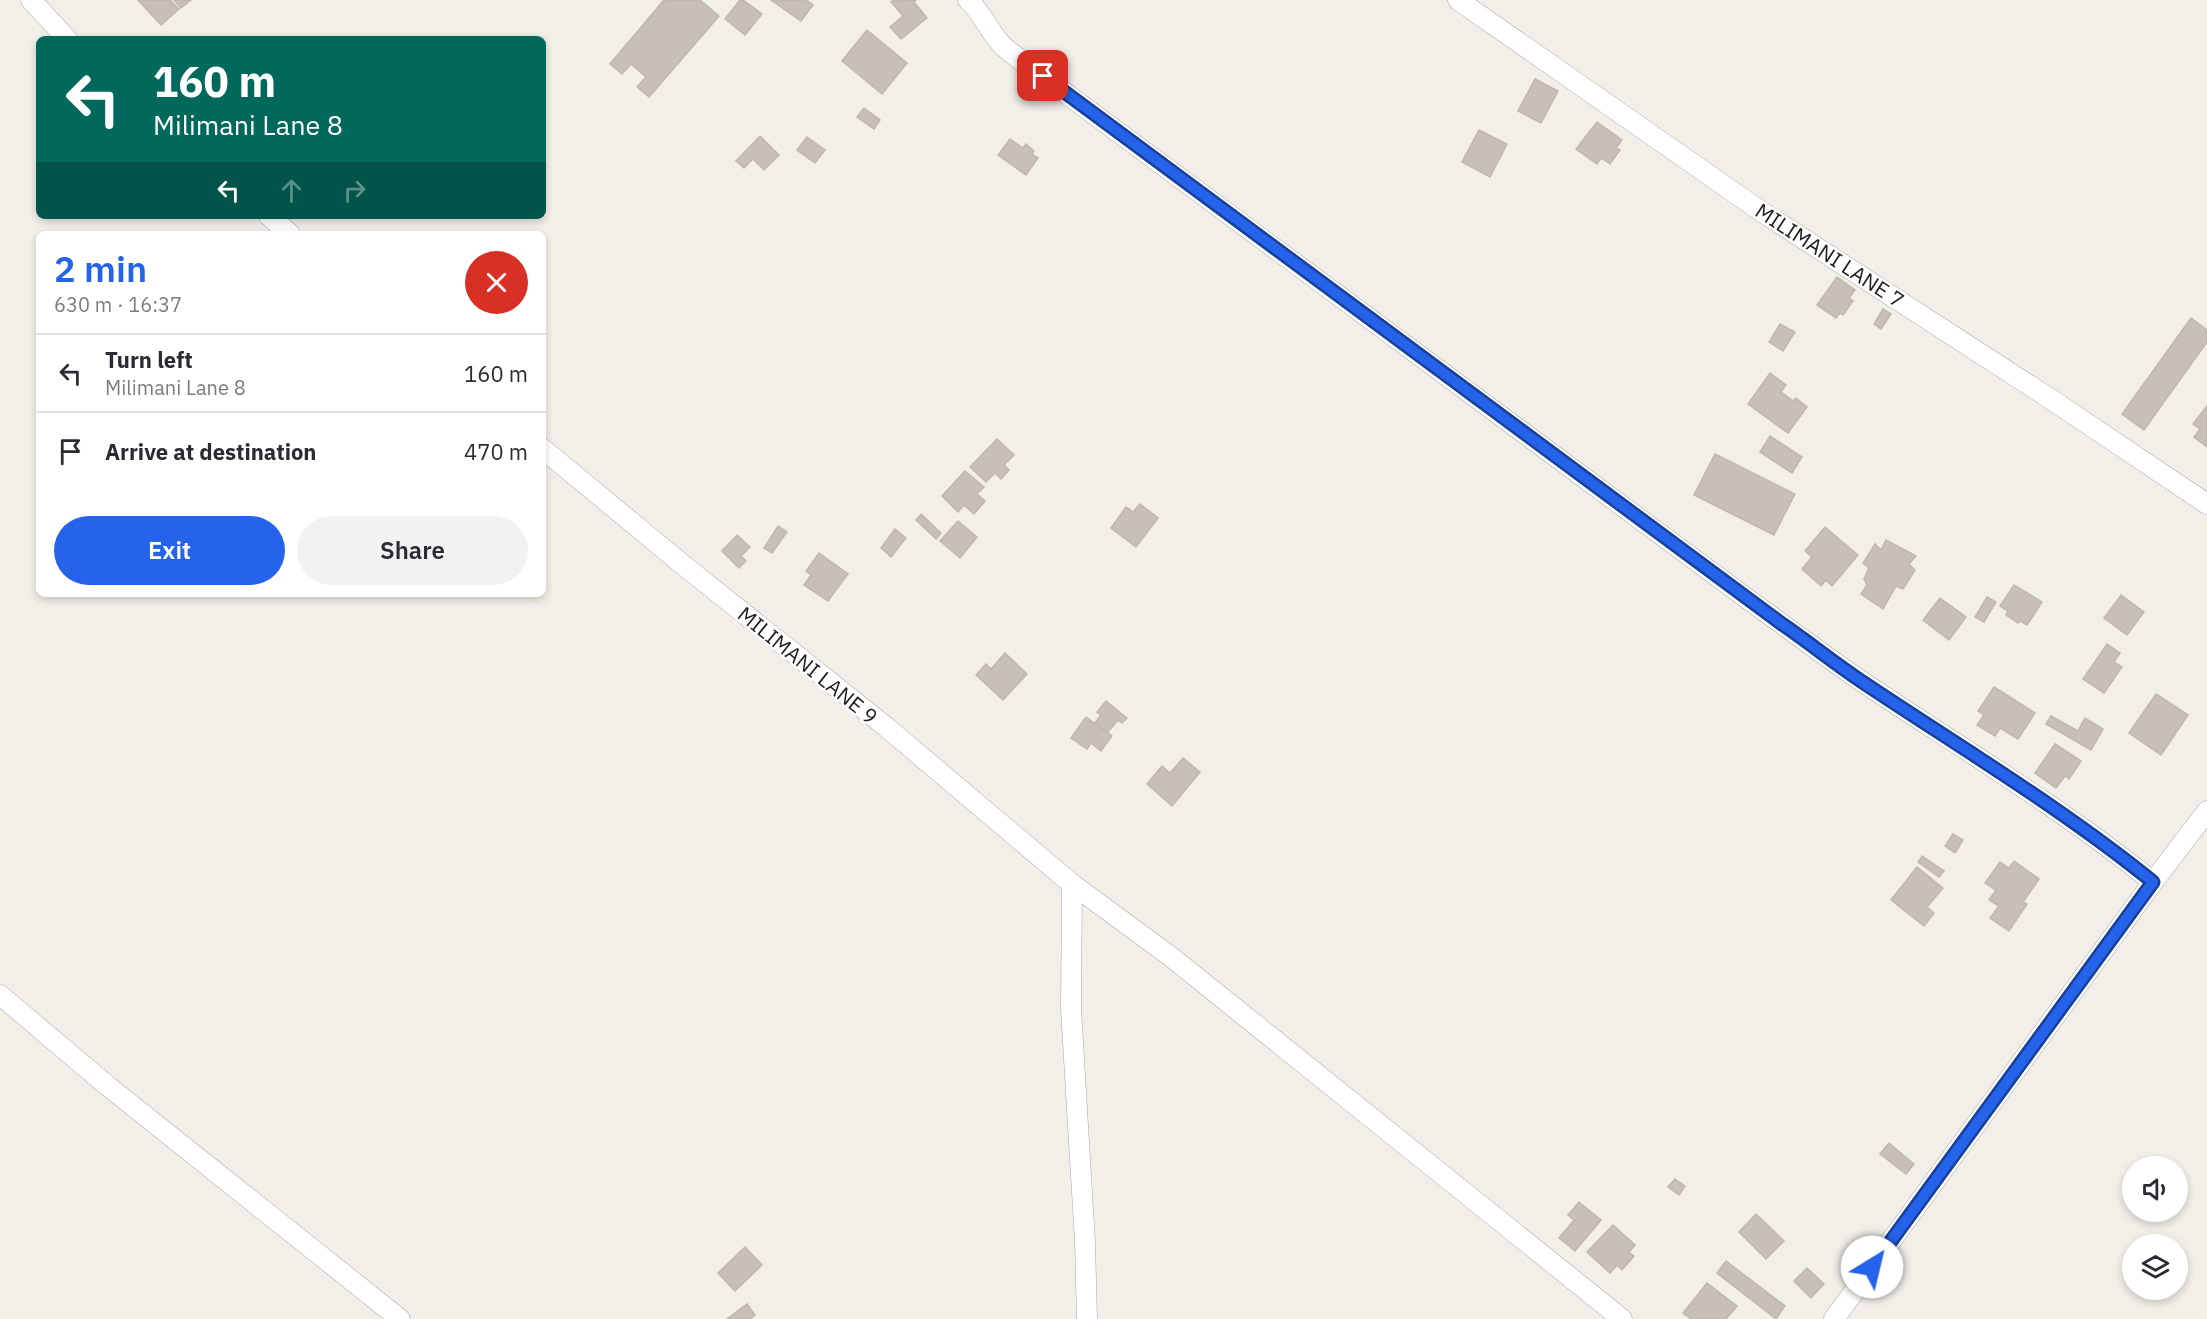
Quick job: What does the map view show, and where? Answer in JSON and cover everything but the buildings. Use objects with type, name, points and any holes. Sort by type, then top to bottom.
[{"type":"street","points":[[31,0],[64,36]]},
{"type":"street","points":[[968,0],[978,11],[997,42],[1010,52],[1758,606],[1866,684],[1983,760],[2118,853],[2153,882]]},
{"type":"street","name":"MILIMANI LANE 7","points":[[1458,0],[1762,212],[2023,381],[2207,504]]},
{"type":"street","points":[[272,219],[286,231]]},
{"type":"street","name":"MILIMANI LANE 9","points":[[546,451],[682,564],[885,726],[1072,884],[1170,956],[1622,1319]]},
{"type":"street","points":[[1834,1319],[2207,811]]},
{"type":"street","points":[[1072,884],[1071,1009],[1087,1319]]},
{"type":"street","points":[[0,995],[109,1087],[400,1319]]},
{"type":"route","points":[[1043,76],[1782,624],[1866,684],[1983,760],[2118,853],[2153,882],[1872,1267]]}]
